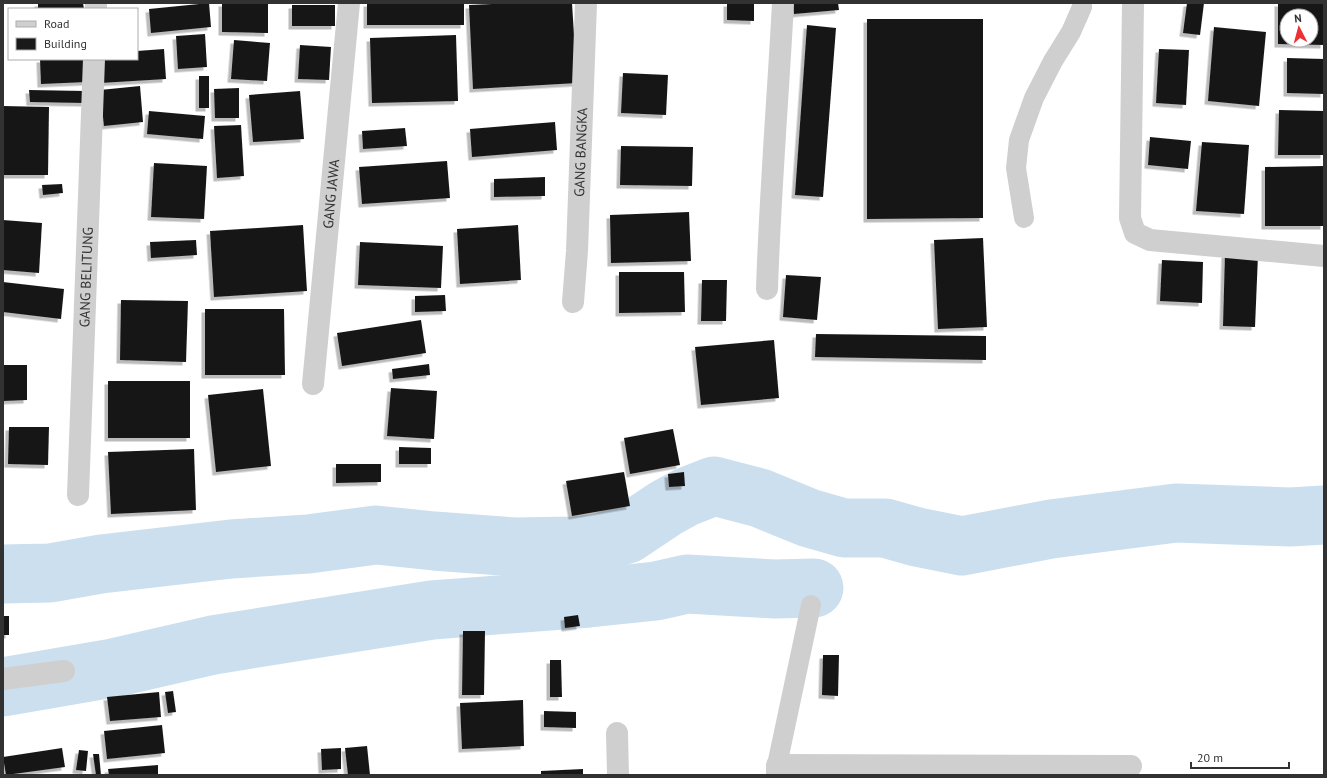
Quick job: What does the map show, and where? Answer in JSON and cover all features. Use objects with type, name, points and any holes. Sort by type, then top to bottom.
[{"type":"street","name":"GANG JAWA","points":[[313,384],[349,3]]},
{"type":"street","name":"GANG BANGKA","points":[[573,302],[577,251],[586,3]]},
{"type":"street","points":[[766,288],[783,3]]},
{"type":"street","points":[[1133,3],[1130,218],[1135,234],[1150,240],[1324,256]]},
{"type":"street","name":"GANG BELITUNG","points":[[78,495],[94,60]]},
{"type":"street","points":[[3,679],[64,671]]},
{"type":"street","points":[[617,733],[618,775]]},
{"type":"street","points":[[777,770],[1131,766]]},
{"type":"lane","points":[[1024,218],[1016,168],[1019,140],[1034,98],[1053,61],[1071,32],[1082,7],[1082,3]]},
{"type":"lane","points":[[777,770],[811,605]]},
{"type":"building","points":[[38,3],[83,3],[84,8],[38,8]]},
{"type":"building","points":[[209,3],[211,27],[151,33],[149,9]]},
{"type":"building","points":[[222,3],[268,3],[268,33],[222,32]]},
{"type":"building","points":[[367,3],[464,3],[464,25],[367,25]]},
{"type":"building","points":[[572,3],[577,83],[473,89],[469,5]]},
{"type":"building","points":[[727,3],[754,3],[754,21],[727,20]]},
{"type":"building","points":[[793,3],[838,3],[839,10],[794,14]]},
{"type":"building","points":[[1187,3],[1204,3],[1200,35],[1183,33]]},
{"type":"building","points":[[1278,3],[1324,3],[1324,45],[1319,45],[1319,8],[1279,8],[1279,44]]},
{"type":"building","points":[[292,5],[335,5],[335,26],[292,26]]},
{"type":"building","points":[[867,19],[983,19],[983,218],[867,219]]},
{"type":"building","points":[[807,25],[836,28],[823,197],[795,195]]},
{"type":"building","points":[[1214,27],[1266,32],[1259,106],[1208,101]]},
{"type":"building","points":[[205,34],[207,67],[178,69],[176,36]]},
{"type":"building","points":[[456,35],[458,101],[372,103],[370,38]]},
{"type":"building","points":[[234,40],[270,43],[267,81],[231,79]]},
{"type":"building","points":[[300,45],[331,47],[329,80],[298,79]]},
{"type":"building","points":[[164,49],[166,79],[100,83],[98,60],[138,60],[138,51]]},
{"type":"building","points":[[1159,49],[1189,50],[1186,105],[1156,103]]},
{"type":"building","points":[[1287,58],[1324,59],[1324,94],[1287,93]]},
{"type":"building","points":[[40,60],[86,60],[87,82],[41,84]]},
{"type":"building","points":[[623,73],[668,75],[666,115],[621,113]]},
{"type":"building","points":[[199,76],[209,76],[209,108],[199,108]]},
{"type":"building","points":[[140,86],[143,122],[104,126],[100,90]]},
{"type":"building","points":[[239,88],[239,118],[215,118],[214,89]]},
{"type":"building","points":[[29,90],[85,91],[85,103],[30,102]]},
{"type":"building","points":[[300,91],[304,139],[253,142],[249,95]]},
{"type":"building","points":[[3,106],[49,107],[48,175],[3,175]]},
{"type":"building","points":[[1279,110],[1324,111],[1324,155],[1278,155]]},
{"type":"building","points":[[149,111],[205,116],[203,139],[147,134]]},
{"type":"building","points":[[555,122],[557,150],[472,157],[470,129]]},
{"type":"building","points":[[241,125],[244,176],[217,178],[214,126]]},
{"type":"building","points":[[405,128],[407,146],[363,149],[362,131]]},
{"type":"building","points":[[1150,137],[1191,141],[1188,169],[1148,165]]},
{"type":"building","points":[[1202,142],[1249,145],[1244,214],[1196,211]]},
{"type":"building","points":[[621,146],[693,147],[692,186],[620,185]]},
{"type":"building","points":[[447,161],[450,198],[362,204],[359,167]]},
{"type":"building","points":[[154,163],[207,166],[204,219],[151,217]]},
{"type":"building","points":[[1324,166],[1324,226],[1265,226],[1265,167]]},
{"type":"building","points":[[545,177],[545,196],[494,197],[494,179]]},
{"type":"building","points":[[62,184],[63,193],[43,195],[42,185]]},
{"type":"building","points":[[689,212],[691,261],[611,263],[610,215]]},
{"type":"building","points":[[3,220],[42,223],[39,273],[3,270]]},
{"type":"building","points":[[303,225],[307,291],[214,297],[210,231]]},
{"type":"building","points":[[518,225],[521,280],[460,284],[457,229]]},
{"type":"building","points":[[983,238],[987,327],[938,329],[934,240]]},
{"type":"building","points":[[196,240],[197,255],[151,258],[150,242]]},
{"type":"building","points":[[360,242],[443,246],[441,288],[358,285]]},
{"type":"building","points":[[1225,254],[1258,255],[1255,327],[1223,326]]},
{"type":"building","points":[[1162,260],[1203,262],[1202,303],[1160,301]]},
{"type":"building","points":[[619,272],[684,272],[685,312],[619,313]]},
{"type":"building","points":[[786,275],[821,277],[817,320],[783,317]]},
{"type":"building","points":[[702,280],[727,280],[726,321],[701,321]]},
{"type":"building","points":[[3,282],[64,289],[61,319],[3,312]]},
{"type":"building","points":[[445,295],[446,311],[415,312],[415,296]]},
{"type":"building","points":[[121,300],[188,301],[186,362],[120,360]]},
{"type":"building","points":[[205,309],[284,309],[285,375],[205,375]]},
{"type":"building","points":[[421,320],[426,353],[342,366],[337,333]]},
{"type":"building","points":[[816,334],[986,336],[986,360],[815,357]]},
{"type":"building","points":[[774,340],[779,398],[701,405],[695,347]]},
{"type":"building","points":[[429,364],[430,375],[393,379],[392,369]]},
{"type":"building","points":[[3,365],[27,365],[27,400],[3,401]]},
{"type":"building","points":[[108,381],[190,381],[190,438],[108,438]]},
{"type":"building","points":[[391,388],[437,391],[434,439],[387,436]]},
{"type":"building","points":[[263,389],[271,466],[216,472],[208,395]]},
{"type":"building","points":[[9,427],[49,427],[48,465],[8,464]]},
{"type":"building","points":[[673,429],[680,465],[630,474],[624,438]]},
{"type":"building","points":[[399,447],[431,448],[431,464],[399,464]]},
{"type":"building","points":[[194,449],[196,510],[111,514],[108,452]]},
{"type":"building","points":[[336,464],[381,464],[381,482],[336,483]]},
{"type":"building","points":[[624,472],[630,506],[572,516],[566,481]]},
{"type":"building","points":[[684,472],[685,486],[669,487],[668,474]]},
{"type":"building","points":[[578,615],[580,626],[565,628],[564,617]]},
{"type":"building","points":[[3,616],[9,616],[9,635],[3,635]]},
{"type":"building","points":[[463,631],[485,631],[484,695],[462,695]]},
{"type":"building","points":[[823,655],[839,655],[838,696],[822,695]]},
{"type":"building","points":[[550,660],[561,660],[562,697],[550,697]]},
{"type":"building","points":[[173,691],[176,712],[168,713],[165,692]]},
{"type":"building","points":[[159,692],[161,717],[110,721],[107,697]]},
{"type":"building","points":[[523,700],[524,746],[462,749],[460,703]]},
{"type":"building","points":[[544,711],[576,712],[576,728],[544,727]]},
{"type":"building","points":[[162,725],[165,753],[107,759],[104,731]]},
{"type":"building","points":[[367,746],[370,775],[348,775],[345,748]]},
{"type":"building","points":[[62,748],[65,767],[6,775],[3,757]]},
{"type":"building","points":[[341,748],[341,769],[322,770],[321,749]]},
{"type":"building","points":[[79,750],[88,751],[86,771],[76,770]]},
{"type":"building","points":[[93,754],[99,754],[101,775],[96,775]]},
{"type":"building","points":[[158,765],[158,775],[109,775],[108,769]]},
{"type":"building","points":[[583,769],[583,775],[541,775],[541,771]]},
{"type":"waterway","points":[[3,574],[50,573],[101,564],[231,549],[308,544],[376,535],[515,547],[574,546],[599,543],[627,534],[666,508],[686,497],[714,486],[760,498],[809,518],[844,528],[885,528],[917,537],[962,546],[1051,529],[1176,513],[1290,517],[1324,515]]},
{"type":"waterway","points":[[3,687],[113,668],[213,645],[432,610],[589,598],[656,591],[687,584],[775,589],[814,588]]}]
